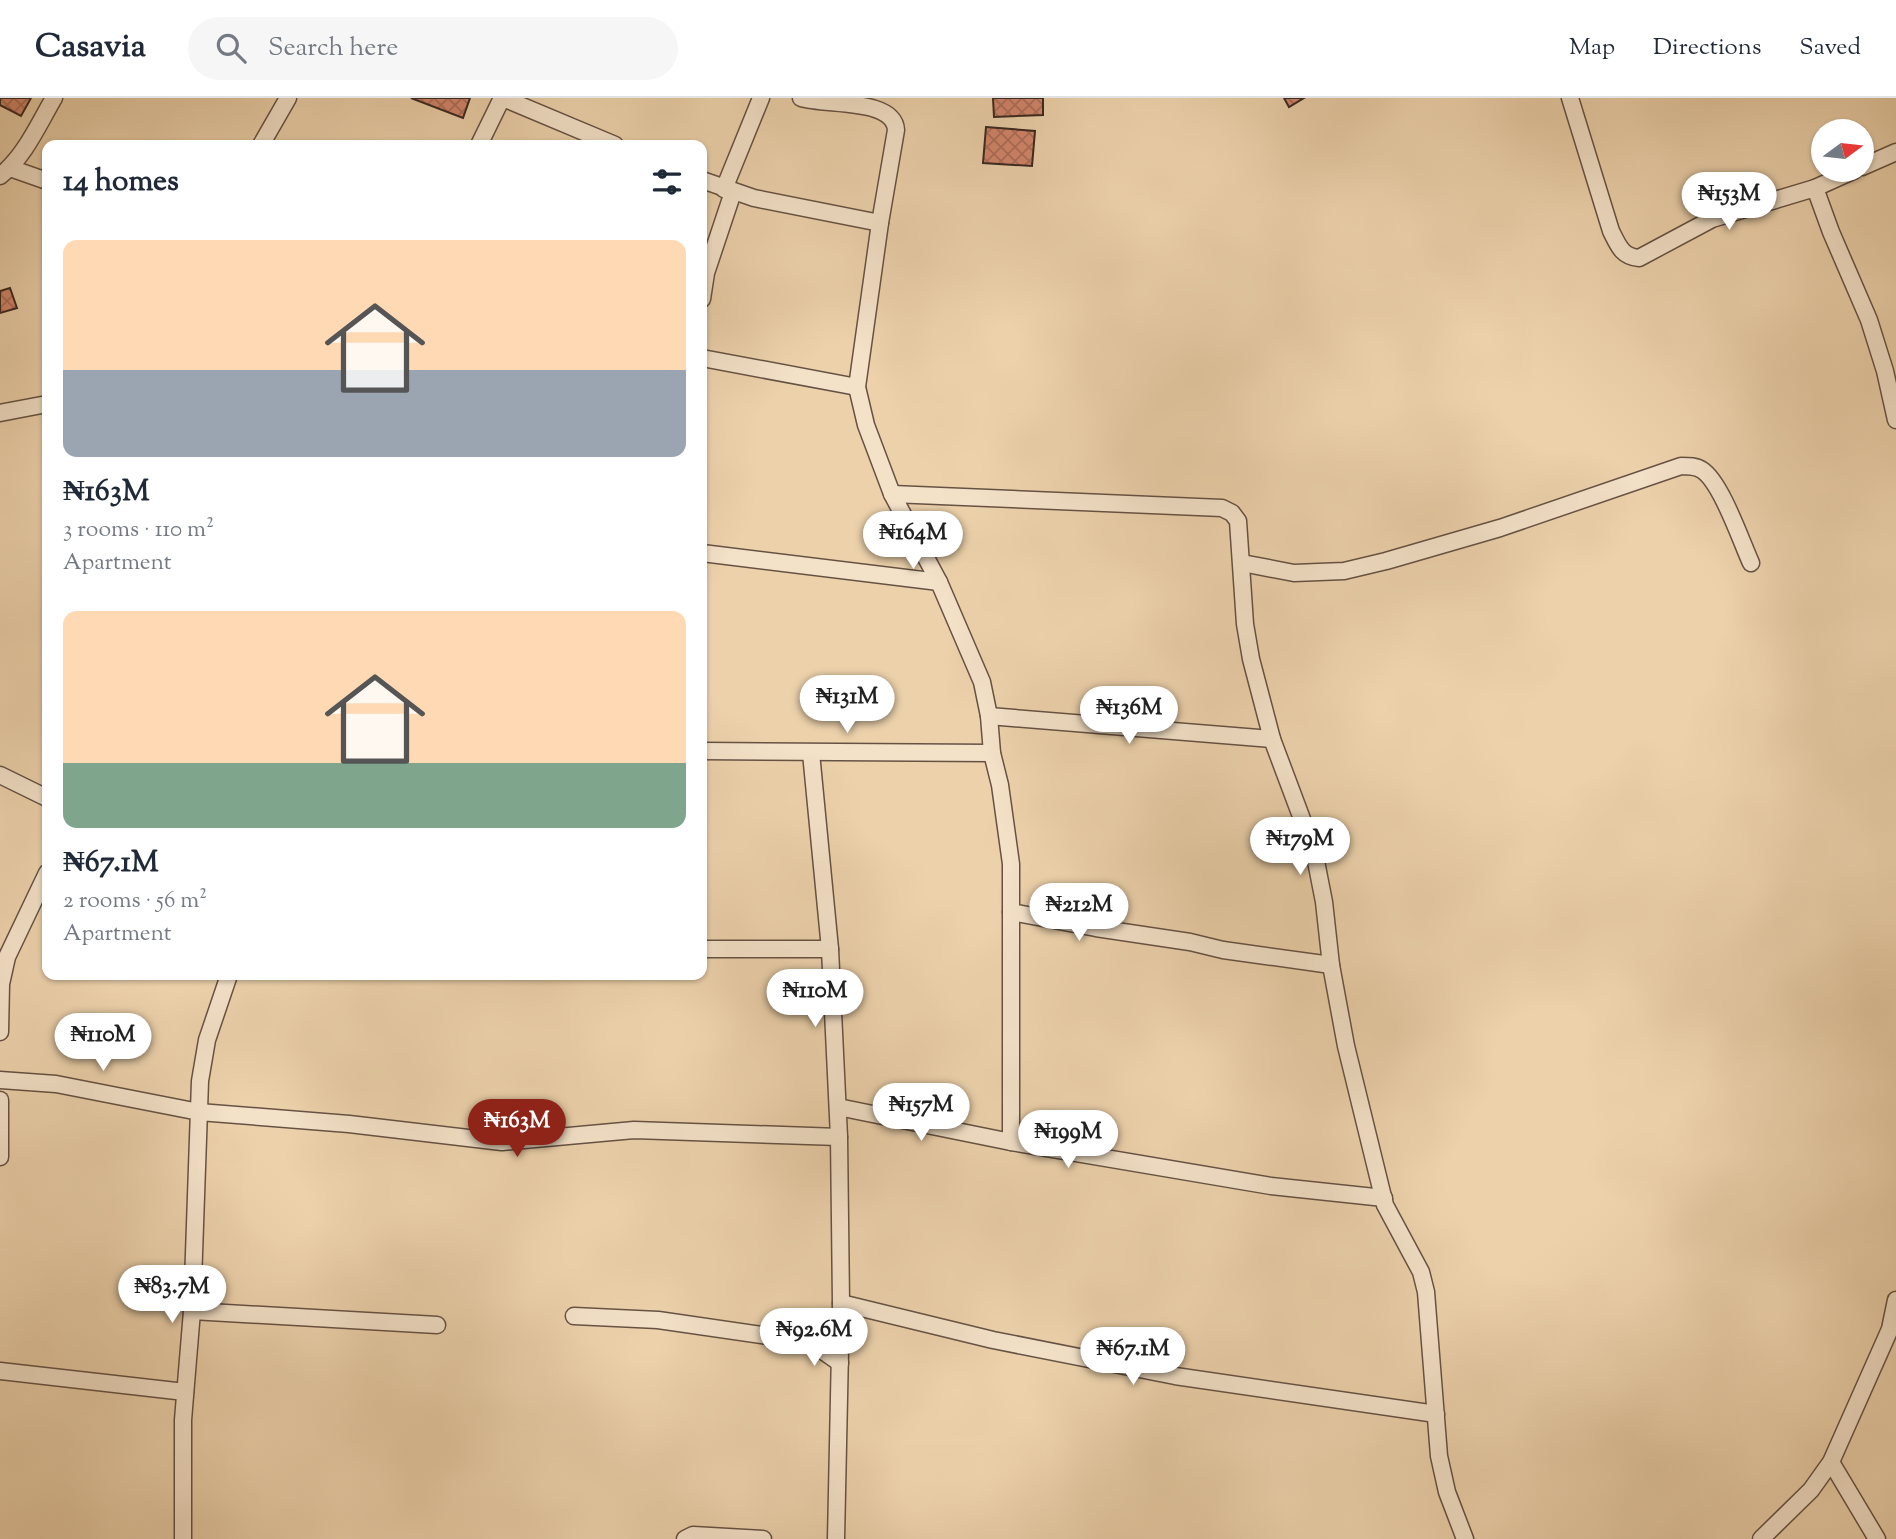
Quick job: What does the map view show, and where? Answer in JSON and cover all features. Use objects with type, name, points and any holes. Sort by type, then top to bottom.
[{"type":"street","points":[[42,180],[5,172],[24,150],[54,98]]},
{"type":"street","points":[[264,140],[288,98]]},
{"type":"street","points":[[481,140],[502,98],[603,140]]},
{"type":"street","points":[[707,269],[728,190],[761,98]]},
{"type":"street","points":[[801,98],[870,105],[891,114],[896,122],[857,387],[866,425],[892,494],[939,582],[982,682],[989,716],[992,753],[1000,785],[1011,864],[1011,1142]]},
{"type":"street","points":[[1570,98],[1611,231],[1619,249],[1629,257],[1639,258],[1712,219],[1828,182]]},
{"type":"street","points":[[1874,162],[1896,152]]},
{"type":"street","points":[[707,182],[786,205],[880,223]]},
{"type":"street","points":[[1815,188],[1869,320],[1885,371],[1896,420]]},
{"type":"street","points":[[707,359],[857,387]]},
{"type":"street","points":[[0,413],[42,405]]},
{"type":"street","points":[[1241,563],[1294,573],[1365,566],[1500,528],[1681,466],[1701,469],[1710,476],[1723,498],[1751,563]]},
{"type":"street","points":[[892,494],[1222,508],[1232,513],[1238,521],[1247,636],[1272,739],[1314,851],[1346,1046],[1384,1198],[1391,1217],[1421,1272],[1426,1292],[1438,1456],[1447,1492],[1465,1539]]},
{"type":"street","points":[[707,554],[939,582]]},
{"type":"street","points":[[989,716],[1272,739]]},
{"type":"street","points":[[707,751],[992,753]]},
{"type":"street","points":[[811,753],[830,948],[839,1138],[841,1331],[836,1539]]},
{"type":"street","points":[[0,775],[42,796]]},
{"type":"street","points":[[0,1032],[1,984],[7,957],[42,884]]},
{"type":"street","points":[[1011,912],[1223,950],[1331,965]]},
{"type":"street","points":[[707,949],[830,948]]},
{"type":"street","points":[[184,1539],[183,1420],[192,1311],[200,1081],[207,1040],[227,980]]},
{"type":"street","points":[[0,1080],[56,1084],[199,1112],[337,1123],[502,1142],[634,1130],[839,1138]]},
{"type":"street","points":[[0,1100],[0,1157]]},
{"type":"street","points":[[838,1107],[1011,1142],[1270,1186],[1384,1198]]},
{"type":"street","points":[[1761,1539],[1811,1490],[1831,1462],[1890,1329],[1896,1300]]},
{"type":"street","points":[[841,1303],[993,1340],[1175,1376],[1436,1414]]},
{"type":"street","points":[[192,1311],[437,1325]]},
{"type":"street","points":[[574,1316],[658,1320],[810,1342],[840,1363]]},
{"type":"street","points":[[810,1342],[841,1331]]},
{"type":"street","points":[[0,1371],[186,1392]]},
{"type":"street","points":[[1831,1462],[1877,1539]]},
{"type":"street","points":[[685,1539],[693,1535],[763,1539]]},
{"type":"building","points":[[0,98],[31,98],[21,116],[0,105]]},
{"type":"building","points":[[411,98],[470,98],[463,118]]},
{"type":"building","points":[[993,98],[1043,98],[1043,115],[994,117]]},
{"type":"building","points":[[1284,98],[1304,98],[1289,107]]},
{"type":"building","points":[[986,127],[1035,131],[1032,166],[983,163]]},
{"type":"building","points":[[10,288],[17,308],[0,313],[0,291]]}]
